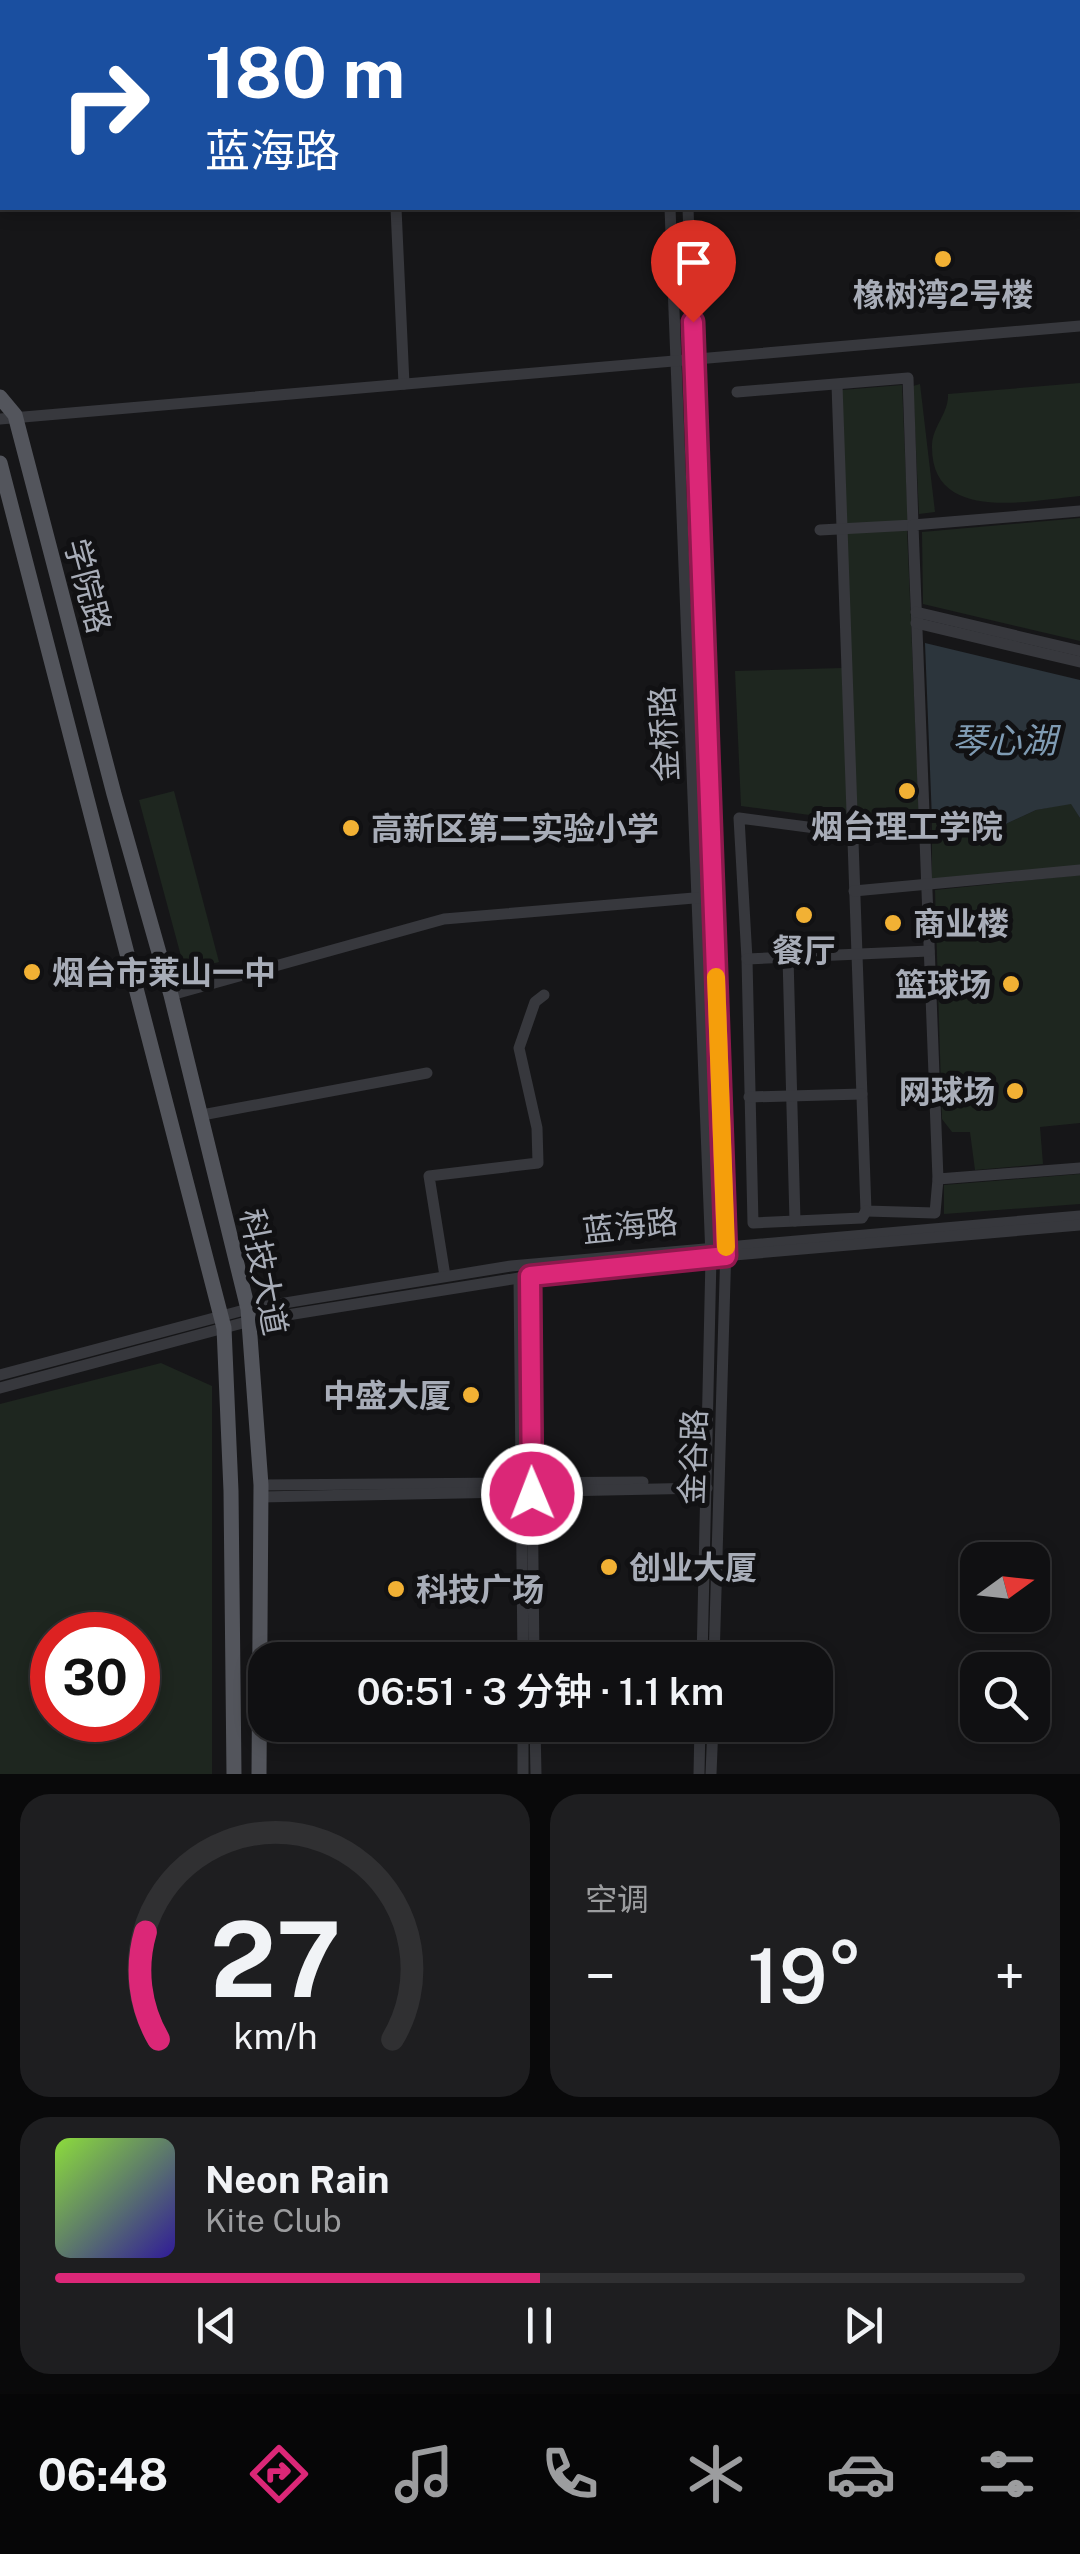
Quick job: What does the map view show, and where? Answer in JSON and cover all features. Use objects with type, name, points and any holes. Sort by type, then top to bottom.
[{"type":"main road","name":"学院路","points":[[0,398],[114,794]]},
{"type":"main road","name":"学院路","points":[[0,463],[89,801]]},
{"type":"main road","points":[[89,801],[114,794]]},
{"type":"main road","name":"科技大道","points":[[114,794],[171,995],[249,1315],[260,1491],[259,1774]]},
{"type":"main road","name":"科技大道","points":[[89,801],[223,1322],[232,1491],[234,1774]]},
{"type":"street","points":[[396,210],[404,384]]},
{"type":"street","name":"金桥路","points":[[670,210],[711,1252]]},
{"type":"street","name":"金桥路","points":[[688,210],[726,1250]]},
{"type":"street","points":[[7,417],[1080,326]]},
{"type":"street","points":[[737,392],[908,378],[938,1179],[935,1213],[866,1211]]},
{"type":"street","points":[[838,385],[866,1211],[862,1218],[753,1224],[740,818],[853,833]]},
{"type":"street","points":[[820,530],[1080,511]]},
{"type":"street","points":[[916,617],[1080,652]]},
{"type":"street","points":[[916,617],[1080,662]]},
{"type":"street","points":[[854,891],[1080,870]]},
{"type":"street","points":[[171,995],[444,919],[713,896]]},
{"type":"street","points":[[747,959],[929,951]]},
{"type":"street","points":[[788,957],[795,1221]]},
{"type":"street","points":[[445,1276],[429,1176],[538,1163],[538,1128],[518,1048],[535,1002],[544,995]]},
{"type":"street","points":[[202,1116],[427,1073]]},
{"type":"street","points":[[749,1097],[862,1094]]},
{"type":"street","points":[[938,1179],[1080,1168]]},
{"type":"street","name":"蓝海路","points":[[249,1315],[726,1250],[1080,1216]]},
{"type":"street","name":"蓝海路","points":[[726,1250],[1080,1225]]},
{"type":"street","name":"金谷路","points":[[715,1642],[726,1250]]},
{"type":"street","name":"蓝海路","points":[[249,1315],[511,1266],[711,1252]]},
{"type":"street","name":"金谷路","points":[[703,1642],[711,1252]]},
{"type":"street","points":[[525,1277],[533,1642]]},
{"type":"street","points":[[0,1388],[249,1315]]},
{"type":"street","points":[[0,1375],[223,1322]]},
{"type":"street","points":[[260,1491],[707,1485]]},
{"type":"street","points":[[523,1642],[527,1488]]},
{"type":"street","points":[[523,1742],[523,1774]]},
{"type":"street","points":[[535,1742],[536,1774]]},
{"type":"street","points":[[699,1774],[700,1742]]},
{"type":"street","points":[[711,1774],[712,1742]]},
{"type":"shaded area","points":[[1080,383],[1080,496],[987,502],[965,497],[947,487],[936,470],[932,445],[948,394]]},
{"type":"shaded area","points":[[920,384],[935,512],[919,514],[913,386]]},
{"type":"shaded area","points":[[902,385],[908,523],[844,526],[842,390]]},
{"type":"shaded area","points":[[1080,518],[1080,641],[923,604],[922,532]]},
{"type":"shaded area","points":[[907,530],[919,812],[855,817],[846,533]]},
{"type":"shaded area","points":[[842,668],[848,820],[741,806],[735,671]]},
{"type":"shaded area","points":[[174,791],[219,962],[185,971],[139,800]]},
{"type":"shaded area","points":[[1071,803],[1080,818],[1080,866],[932,880],[932,820],[982,835],[1036,810]]},
{"type":"shaded area","points":[[1080,875],[1080,1123],[1040,1127],[1043,1164],[975,1170],[970,1132],[952,1132],[942,1119],[935,890]]},
{"type":"shaded area","points":[[1080,1174],[1080,1204],[944,1214],[944,1185]]},
{"type":"shaded area","points":[[161,1363],[212,1386],[212,1774],[0,1774],[0,1404]]},
{"type":"water","name":"琴心湖","points":[[925,643],[1080,680],[1080,818],[1071,804],[1036,810],[982,835],[932,820]]},
{"type":"slow traffic","points":[[716,977],[726,1247]]},
{"type":"place","name":"橡树湾2号楼","points":[[943,259]]},
{"type":"place","name":"烟台理工学院","points":[[907,791]]},
{"type":"place","name":"高新区第二实验小学","points":[[351,828]]},
{"type":"place","name":"餐厅","points":[[804,915]]},
{"type":"place","name":"商业楼","points":[[893,923]]},
{"type":"place","name":"烟台市莱山一中","points":[[32,972]]},
{"type":"place","name":"篮球场","points":[[1011,984]]},
{"type":"place","name":"网球场","points":[[1015,1091]]},
{"type":"place","name":"中盛大厦","points":[[471,1395]]},
{"type":"place","name":"创业大厦","points":[[609,1567]]},
{"type":"place","name":"科技广场","points":[[396,1589]]},
{"type":"route","points":[[532,1494],[530,1276],[726,1256],[693,322]]}]
